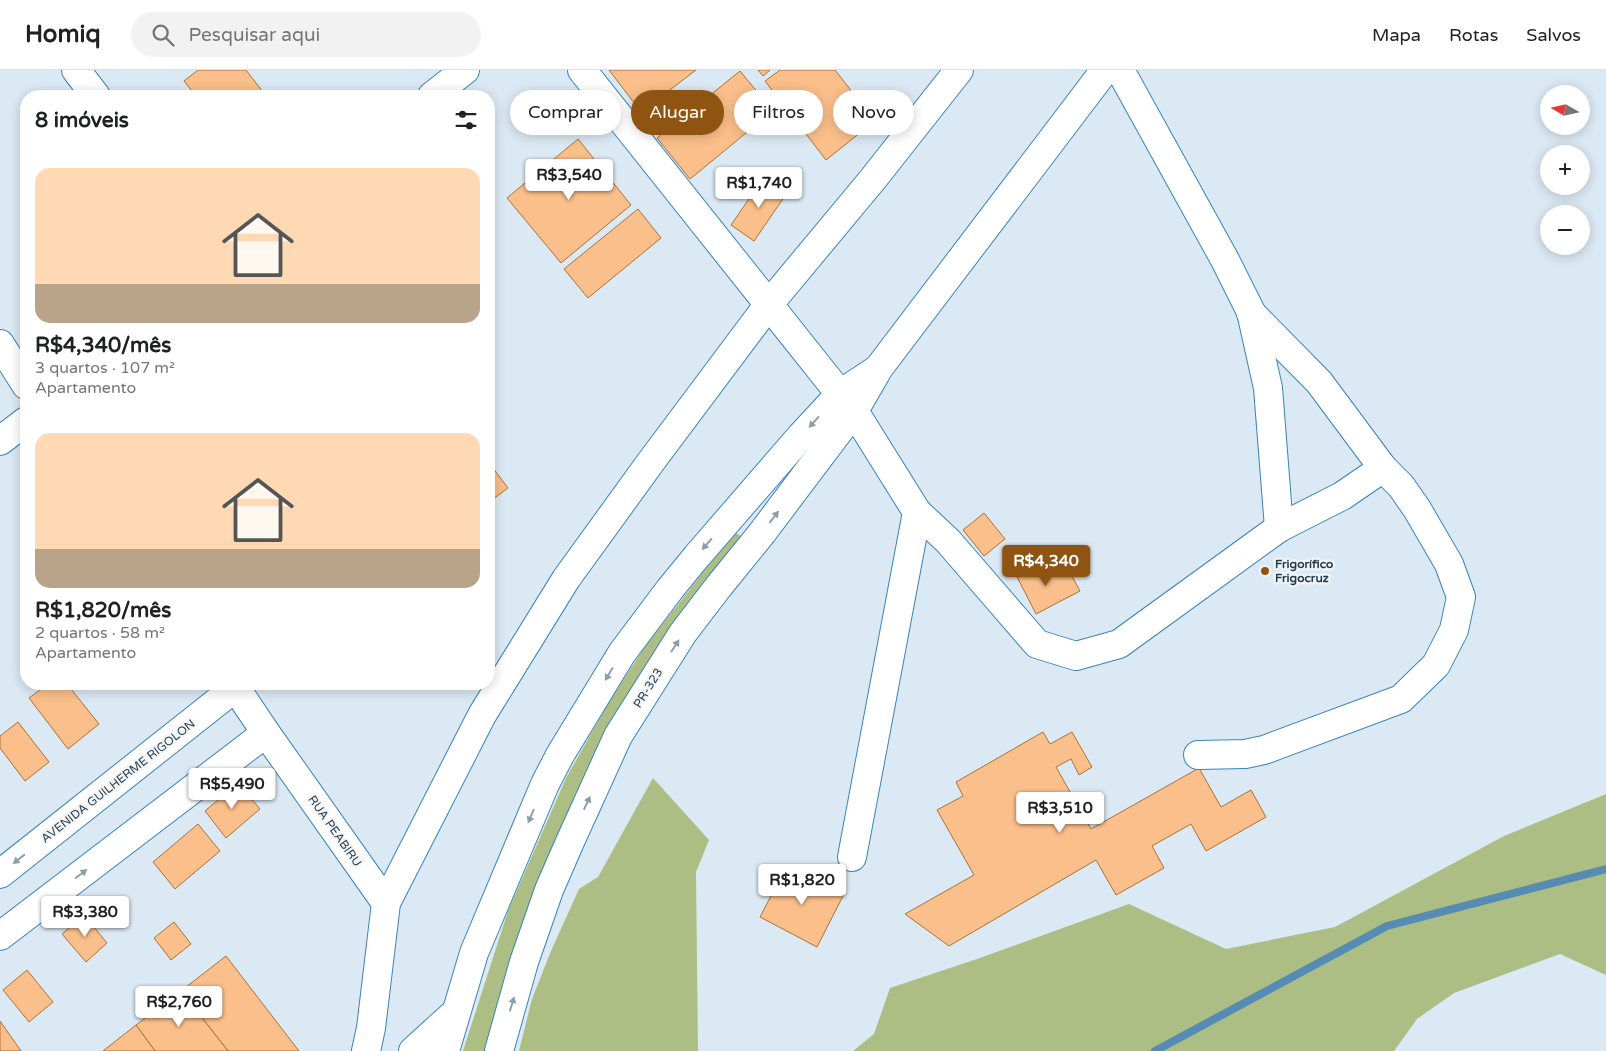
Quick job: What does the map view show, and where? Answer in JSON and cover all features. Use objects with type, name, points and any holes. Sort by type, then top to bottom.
[{"type":"main road","points":[[76,70],[91,90]]},
{"type":"main road","points":[[439,90],[464,70]]},
{"type":"main road","points":[[582,70],[847,403],[917,512],[960,555],[1037,644],[1076,656],[1119,644],[1279,528],[1342,496],[1383,468]]},
{"type":"main road","points":[[366,1051],[371,1028],[386,903],[482,716],[566,579],[769,304],[873,179],[959,70]]},
{"type":"main road","name":"PR-323","points":[[499,1051],[524,962],[549,890],[618,736],[683,633],[762,533],[847,403],[878,369],[1105,70]]},
{"type":"main road","points":[[1120,70],[1225,260],[1251,312],[1268,388],[1279,528]]},
{"type":"main road","points":[[1198,755],[1245,754],[1264,750],[1401,699],[1436,665],[1454,630],[1461,597],[1449,564],[1417,509],[1401,486],[1383,468],[1319,382],[1251,312]]},
{"type":"main road","points":[[0,344],[20,376]]},
{"type":"main road","points":[[445,1051],[474,953],[545,784],[560,755],[622,653],[670,589],[746,498],[847,403]]},
{"type":"main road","points":[[0,441],[20,426]]},
{"type":"main road","points":[[852,857],[917,512]]},
{"type":"main road","name":"AVENIDA GUILHERME RIGOLON","points":[[0,874],[230,690]]},
{"type":"main road","name":"RUA PEABIRU","points":[[238,690],[386,903]]},
{"type":"main road","points":[[0,936],[266,733]]},
{"type":"main road","points":[[413,1051],[456,1012]]},
{"type":"green space","points":[[736,533],[741,536],[702,592],[580,786],[554,843],[510,972],[487,1051],[463,1051],[508,911],[566,778],[609,702],[646,645]]},
{"type":"green space","points":[[653,778],[709,840],[696,872],[698,1051],[519,1051],[532,999],[579,889],[598,877]]},
{"type":"green space","points":[[1606,794],[1606,975],[1560,954],[1454,993],[1417,1019],[1394,1051],[853,1051],[874,1034],[890,988],[1129,904],[1226,949],[1335,927],[1504,836]]},
{"type":"building","points":[[198,70],[246,70],[261,90],[191,90],[184,81]]},
{"type":"building","points":[[609,70],[696,70],[670,90],[631,90],[631,99]]},
{"type":"building","points":[[758,70],[770,70],[763,76]]},
{"type":"building","points":[[780,70],[835,70],[851,90],[833,90],[833,135],[857,135],[826,160],[807,135],[823,135],[823,90],[772,90],[765,81]]},
{"type":"building","points":[[740,71],[756,90],[734,90],[734,135],[744,135],[690,179],[657,138],[661,135],[724,135],[724,90],[716,90]]},
{"type":"building","points":[[578,139],[631,205],[561,263],[507,198]]},
{"type":"building","points":[[764,177],[787,193],[754,241],[731,225]]},
{"type":"building","points":[[638,209],[661,238],[588,298],[564,269]]},
{"type":"building","points":[[495,471],[508,488],[495,498]]},
{"type":"building","points":[[984,513],[1005,539],[984,556],[963,530]]},
{"type":"building","points":[[1033,563],[1042,580],[1067,567],[1080,591],[1036,614],[1015,573]]},
{"type":"building","points":[[40,690],[72,690],[99,724],[68,749],[29,698]]},
{"type":"building","points":[[18,722],[49,762],[25,781],[0,748],[0,736]]},
{"type":"building","points":[[1043,732],[1050,744],[1072,732],[1092,767],[1079,775],[1071,759],[1056,767],[1091,829],[1199,768],[1221,807],[1251,790],[1266,817],[1206,851],[1191,824],[1152,846],[1164,868],[1116,895],[1096,860],[949,946],[905,914],[974,875],[937,810],[963,796],[956,782]]},
{"type":"building","points":[[238,783],[260,809],[226,838],[205,811]]},
{"type":"building","points":[[198,824],[220,851],[175,889],[153,862]]},
{"type":"building","points":[[787,865],[844,894],[817,947],[760,917]]},
{"type":"building","points":[[84,915],[107,943],[86,962],[62,934]]},
{"type":"building","points":[[174,922],[191,944],[171,960],[154,938]]},
{"type":"building","points":[[226,956],[299,1051],[228,1051],[181,991]]},
{"type":"building","points":[[27,970],[53,1002],[29,1022],[3,990]]},
{"type":"building","points":[[181,991],[228,1051],[155,1051],[136,1025]]},
{"type":"building","points":[[0,1021],[21,1051],[0,1051]]},
{"type":"building","points":[[136,1025],[155,1051],[103,1051]]},
{"type":"waterway","points":[[1155,1051],[1387,926],[1606,869]]},
{"type":"place","name":"Frigorífico Frigocruz","points":[[1265,571]]}]
